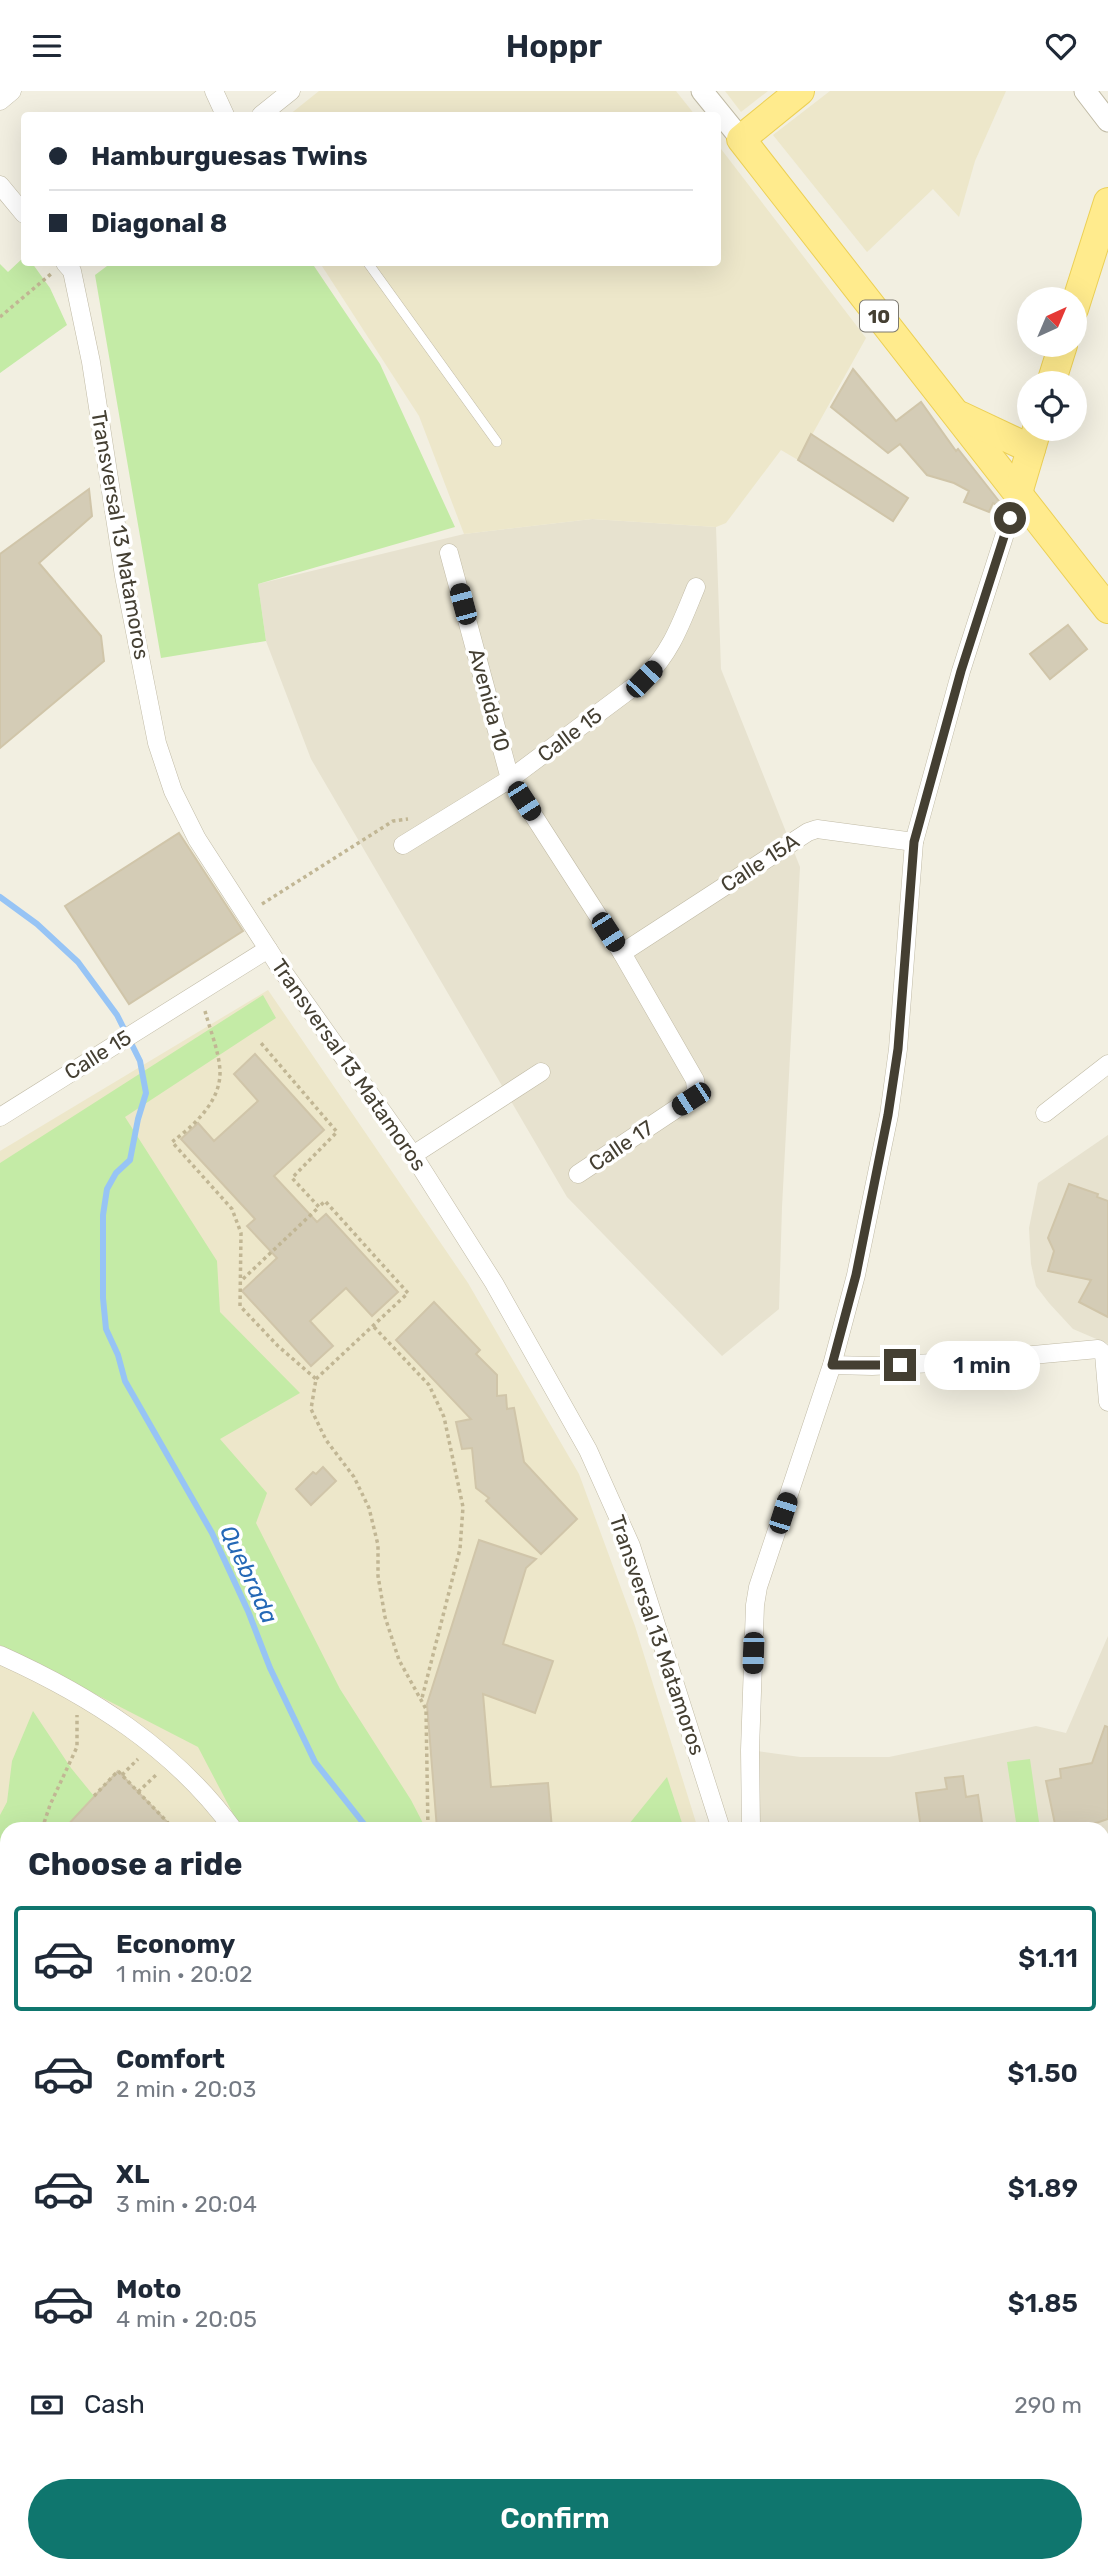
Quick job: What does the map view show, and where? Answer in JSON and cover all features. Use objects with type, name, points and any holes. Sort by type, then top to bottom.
[{"type":"main road","points":[[741,139],[800,91]]},
{"type":"main road","name":"10","points":[[741,139],[1108,608]]},
{"type":"main road","points":[[1081,287],[1108,202]]},
{"type":"main road","points":[[955,414],[1017,434]]},
{"type":"main road","points":[[1018,493],[1033,441]]},
{"type":"street","points":[[0,101],[12,91]]},
{"type":"street","points":[[214,91],[224,112]]},
{"type":"street","points":[[266,112],[291,91]]},
{"type":"street","points":[[702,91],[719,112]]},
{"type":"street","points":[[1084,91],[1108,121]]},
{"type":"street","points":[[721,114],[741,139]]},
{"type":"street","points":[[0,185],[21,210]]},
{"type":"street","name":"Transversal 13 Matamoros","points":[[69,267],[91,362],[124,576],[157,743],[179,803],[197,839],[268,949],[413,1155],[494,1283],[587,1450],[631,1546],[719,1822]]},
{"type":"street","points":[[751,1822],[750,1750],[755,1605],[758,1587],[832,1365],[856,1275],[891,1102],[898,1049],[914,842],[961,671],[1018,493]]},
{"type":"street","name":"Avenida 10","points":[[450,553],[510,779],[622,953],[695,1080],[696,1090]]},
{"type":"street","name":"Calle 15","points":[[404,845],[510,779],[653,670],[672,645],[696,587]]},
{"type":"street","name":"Calle 15A","points":[[622,953],[808,832],[817,829],[914,842]]},
{"type":"street","name":"Calle 15","points":[[0,1117],[268,949]]},
{"type":"street","points":[[1045,1113],[1108,1063]]},
{"type":"street","points":[[413,1155],[541,1072]]},
{"type":"street","name":"Calle 17","points":[[578,1174],[691,1099],[696,1090]]},
{"type":"street","points":[[832,1365],[955,1362],[1098,1349],[1104,1354],[1108,1402]]},
{"type":"street","points":[[0,1655],[38,1672],[96,1704],[150,1741],[228,1822]]},
{"type":"lane","points":[[370,266],[497,442]]},
{"type":"path","points":[[0,317],[69,267]]},
{"type":"path","points":[[246,915],[393,821],[407,818],[417,823],[424,833]]},
{"type":"path","points":[[200,992],[220,1073],[214,1096],[197,1122],[172,1142],[232,1209],[241,1233],[240,1306],[278,1346],[316,1379]]},
{"type":"path","points":[[261,1043],[337,1132],[292,1178],[319,1207]]},
{"type":"path","points":[[241,1281],[325,1201],[408,1293],[316,1379],[311,1409],[326,1440],[354,1477],[369,1508],[378,1545],[378,1576],[385,1617],[399,1660],[426,1709],[428,1822]]},
{"type":"path","points":[[374,1327],[429,1385],[444,1417],[463,1507],[460,1549],[421,1700]]},
{"type":"path","points":[[44,1822],[77,1747],[77,1713]]},
{"type":"path","points":[[122,1775],[139,1757]]},
{"type":"path","points":[[94,1796],[118,1771],[167,1822]]},
{"type":"path","points":[[138,1792],[158,1773]]},
{"type":"shaded area","points":[[319,91],[676,91],[693,112],[293,112]]},
{"type":"shaded area","points":[[725,91],[768,91],[741,112]]},
{"type":"shaded area","points":[[830,91],[1006,91],[975,161],[959,217],[933,189],[867,252],[773,135]]},
{"type":"shaded area","points":[[721,149],[866,338],[798,460],[781,450],[726,523],[716,527],[592,519],[464,534],[419,416],[322,266],[721,266]]},
{"type":"shaded area","points":[[592,519],[716,527],[721,669],[800,867],[779,1309],[722,1356],[567,1197],[311,759],[266,641],[258,584],[464,534]]},
{"type":"shaded area","points":[[268,990],[468,1283],[579,1474],[635,1626],[696,1822],[0,1822],[0,1151]]},
{"type":"shaded area","points":[[1108,1135],[1108,1344],[1073,1329],[1036,1286],[1031,1264],[1029,1228],[1038,1183]]},
{"type":"shaded area","points":[[1108,1636],[1108,1822],[757,1822],[750,1750],[800,1757],[889,1757],[1036,1726],[1066,1733]]},
{"type":"green space","points":[[21,260],[21,266],[34,266],[50,288],[67,325],[0,373],[0,264],[8,272]]},
{"type":"green space","points":[[107,266],[314,266],[380,364],[455,527],[258,584],[266,641],[161,658],[95,275]]},
{"type":"green space","points":[[263,995],[276,1018],[125,1117],[217,1261],[220,1312],[300,1393],[220,1439],[267,1493],[256,1523],[340,1689],[422,1822],[237,1822],[198,1747],[0,1645],[0,1163]]},
{"type":"green space","points":[[33,1711],[71,1768],[102,1806],[98,1822],[0,1822],[0,1815],[7,1802],[12,1761]]},
{"type":"green space","points":[[1030,1759],[1039,1822],[1016,1822],[1007,1762]]},
{"type":"green space","points":[[667,1777],[682,1822],[631,1822]]},
{"type":"building","points":[[853,369],[896,421],[921,402],[1001,507],[993,503],[989,512],[964,502],[969,491],[954,483],[927,475],[900,444],[888,453],[831,407]]},
{"type":"building","points":[[811,434],[908,498],[893,521],[798,460]]},
{"type":"building","points":[[89,489],[92,516],[39,563],[101,636],[104,661],[0,748],[0,554]]},
{"type":"building","points":[[1068,625],[1087,649],[1050,679],[1030,654]]},
{"type":"building","points":[[179,833],[243,931],[129,1004],[65,906]]},
{"type":"building","points":[[255,1054],[324,1130],[274,1176],[317,1222],[326,1214],[398,1292],[372,1316],[346,1288],[310,1321],[333,1346],[311,1366],[242,1291],[277,1258],[247,1226],[255,1219],[181,1139],[198,1123],[214,1141],[258,1101],[234,1074]]},
{"type":"building","points":[[1069,1184],[1098,1194],[1097,1197],[1108,1201],[1108,1317],[1079,1302],[1091,1280],[1048,1271],[1054,1251],[1048,1238]]},
{"type":"building","points":[[434,1302],[480,1350],[476,1354],[497,1375],[497,1396],[506,1395],[507,1409],[514,1408],[524,1462],[577,1519],[541,1554],[486,1501],[489,1498],[476,1488],[472,1448],[462,1449],[456,1422],[471,1419],[396,1340]]},
{"type":"building","points":[[323,1467],[336,1481],[311,1505],[296,1489],[313,1472],[316,1474]]},
{"type":"building","points":[[479,1540],[536,1559],[526,1568],[503,1644],[553,1661],[535,1713],[483,1694],[491,1787],[548,1783],[551,1822],[436,1822],[427,1704]]},
{"type":"building","points":[[1105,1726],[1108,1727],[1108,1819],[1099,1822],[1055,1822],[1046,1781],[1061,1778],[1060,1769],[1092,1763]]},
{"type":"building","points":[[118,1771],[167,1822],[71,1822]]},
{"type":"building","points":[[963,1776],[966,1797],[978,1795],[982,1822],[920,1822],[916,1793],[947,1789],[945,1778]]},
{"type":"waterway","name":"Quebrada","points":[[0,897],[37,924],[78,962],[117,1015],[140,1061],[146,1093],[130,1160],[116,1173],[107,1189],[103,1215],[103,1298],[106,1329],[118,1355],[125,1381],[212,1533],[248,1611],[270,1668],[315,1762],[362,1822]]},
{"type":"route","points":[[900,1365],[832,1365],[856,1275],[888,1115],[898,1049],[914,842],[961,671],[1010,518]]}]
